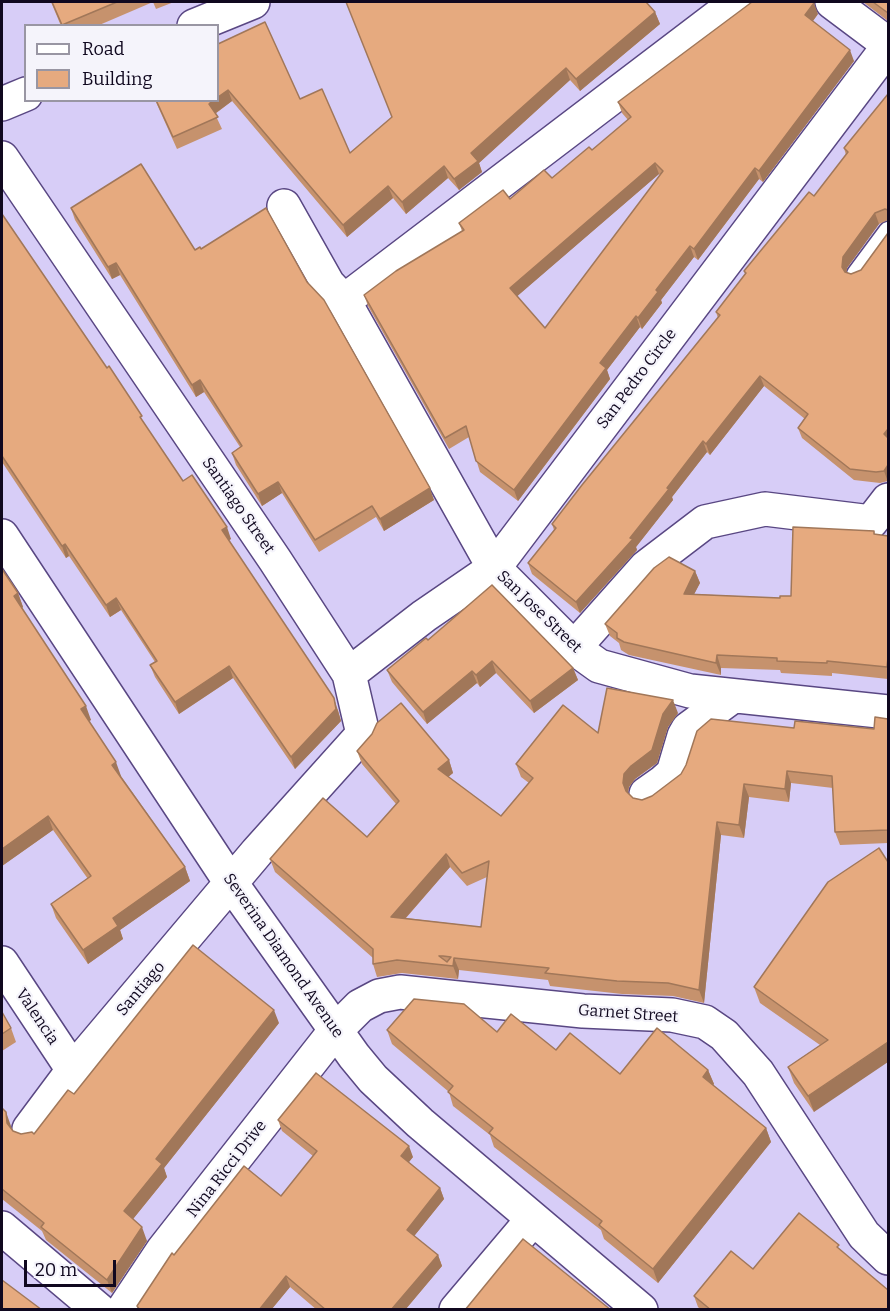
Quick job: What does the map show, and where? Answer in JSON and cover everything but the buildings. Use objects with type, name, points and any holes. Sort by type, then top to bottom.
[{"type":"street","points":[[199,24],[253,2]]},
{"type":"street","points":[[344,300],[737,2]]},
{"type":"street","name":"San Pedro Circle","points":[[349,674],[423,616],[494,568],[888,45],[832,2]]},
{"type":"street","points":[[2,104],[24,95]]},
{"type":"street","name":"Santiago Street","points":[[2,158],[275,560],[349,674],[363,734],[257,852]]},
{"type":"street","name":"San Jose Street","points":[[284,206],[328,284],[344,300],[494,568],[574,648],[600,666],[690,691],[888,712]]},
{"type":"street","points":[[574,648],[646,567],[705,522],[765,509],[871,522],[888,500]]},
{"type":"street","name":"Severina Diamond Avenue","points":[[2,536],[231,883],[335,1031],[374,1079],[412,1116],[641,1310]]},
{"type":"street","points":[[646,794],[673,772],[688,729],[733,696]]},
{"type":"street","name":"Santiago","points":[[29,1129],[73,1070],[257,852]]},
{"type":"street","name":"Valencia","points":[[2,963],[73,1070]]},
{"type":"street","name":"Garnet Street","points":[[335,1031],[360,1006],[379,996],[400,992],[583,1011],[672,1015],[705,1022],[724,1035],[758,1072],[864,1235],[888,1258]]},
{"type":"street","name":"Nina Ricci Drive","points":[[123,1310],[163,1250],[335,1031]]},
{"type":"street","points":[[456,1310],[533,1219]]},
{"type":"street","points":[[2,1228],[99,1310]]},
{"type":"lane","points":[[856,274],[888,231]]}]
